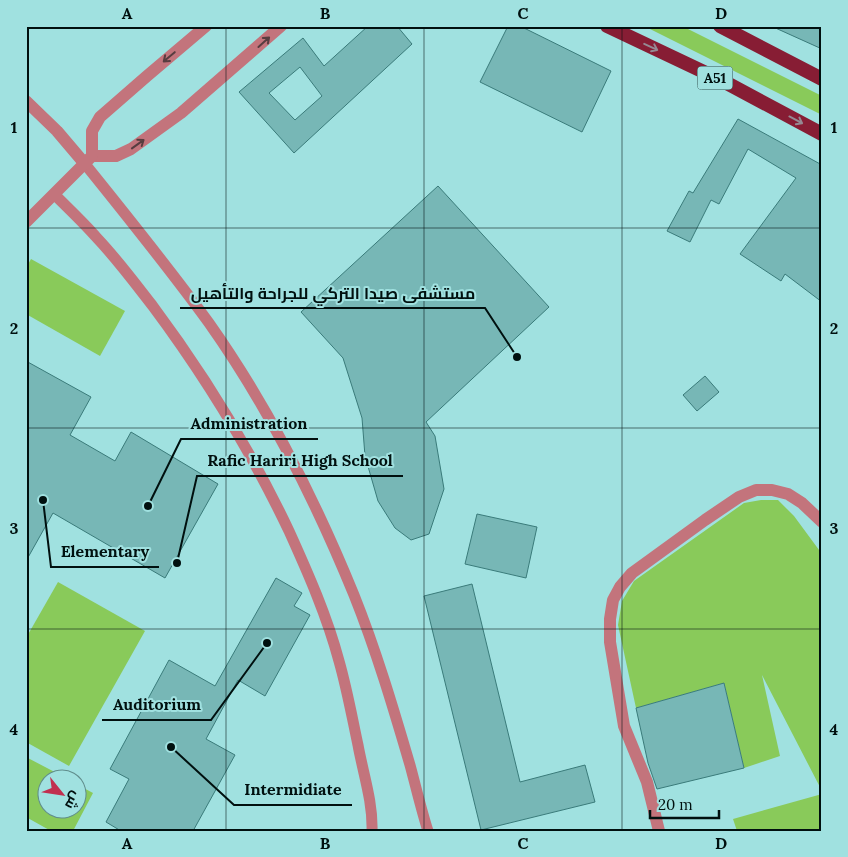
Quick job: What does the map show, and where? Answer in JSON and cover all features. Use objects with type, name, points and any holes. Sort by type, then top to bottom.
[{"type":"highway","name":"A51","points":[[606,26],[723,81],[822,134]]},
{"type":"highway","points":[[720,26],[822,69]]},
{"type":"highway","points":[[746,38],[822,79]]},
{"type":"street","points":[[26,222],[88,160],[92,131],[100,117],[206,26]]},
{"type":"street","points":[[88,160],[116,156],[130,150],[181,113],[281,26]]},
{"type":"street","points":[[26,101],[88,160]]},
{"type":"street","points":[[659,831],[647,782],[624,726],[610,642],[610,619],[613,600],[620,586],[632,573],[705,520],[739,496],[756,490],[772,490],[788,494],[802,503],[822,522]]},
{"type":"lane","points":[[88,160],[210,324],[258,400],[298,472],[354,596],[384,679],[428,831]]},
{"type":"lane","points":[[55,195],[98,238],[190,357],[247,450],[278,509],[324,612],[339,659],[366,785],[372,831]]},
{"type":"green space","points":[[644,26],[682,26],[822,96],[822,115]]},
{"type":"green space","points":[[31,259],[125,311],[100,356],[26,314],[26,268]]},
{"type":"green space","points":[[778,500],[794,516],[822,554],[822,791],[762,675],[780,756],[744,768],[724,683],[636,708],[618,625],[622,601],[634,581],[744,503]]},
{"type":"green space","points":[[58,582],[145,631],[69,766],[26,742],[26,638]]},
{"type":"green space","points":[[26,757],[51,770],[38,770],[38,820],[79,820],[73,831],[51,831],[26,817]]},
{"type":"green space","points":[[88,790],[93,793],[88,802]]},
{"type":"green space","points":[[822,794],[822,831],[737,831],[733,819]]},
{"type":"building","points":[[368,26],[397,26],[412,44],[294,153],[239,92],[303,38],[324,66]],"holes":[[[300,67],[322,96],[295,120],[269,93]]]},
{"type":"building","points":[[508,26],[520,26],[611,71],[582,132],[480,82]]},
{"type":"building","points":[[771,26],[822,26],[822,49]]},
{"type":"building","points":[[738,119],[822,165],[822,302],[785,274],[781,281],[740,254],[796,178],[748,149],[719,204],[711,200],[690,242],[667,231],[689,191],[693,193]]},
{"type":"building","points":[[438,186],[549,307],[426,422],[435,436],[444,489],[429,534],[411,540],[395,528],[378,501],[365,456],[362,418],[343,358],[301,312]]},
{"type":"building","points":[[26,361],[91,397],[70,435],[115,461],[131,432],[218,484],[165,578],[53,513],[26,561]]},
{"type":"building","points":[[705,376],[719,392],[697,411],[683,395]]},
{"type":"building","points":[[477,514],[537,527],[526,578],[465,564]]},
{"type":"building","points":[[276,578],[302,593],[294,606],[310,615],[265,696],[238,680],[206,739],[235,755],[193,831],[121,831],[106,822],[129,779],[110,769],[169,660],[215,686]]},
{"type":"building","points":[[472,584],[520,782],[585,765],[595,802],[481,830],[424,596]]},
{"type":"building","points":[[724,683],[744,768],[657,789],[648,763],[636,708]]},
{"type":"place","name":"مستشفى صيدا التركي للجراحة والتأهيل","points":[[517,357]]},
{"type":"place","name":"Elementary","points":[[43,500]]},
{"type":"place","name":"Administration","points":[[148,506]]},
{"type":"place","name":"Rafic Hariri High School","points":[[177,563]]},
{"type":"place","name":"Auditorium","points":[[267,643]]},
{"type":"place","name":"Intermidiate","points":[[171,747]]}]
